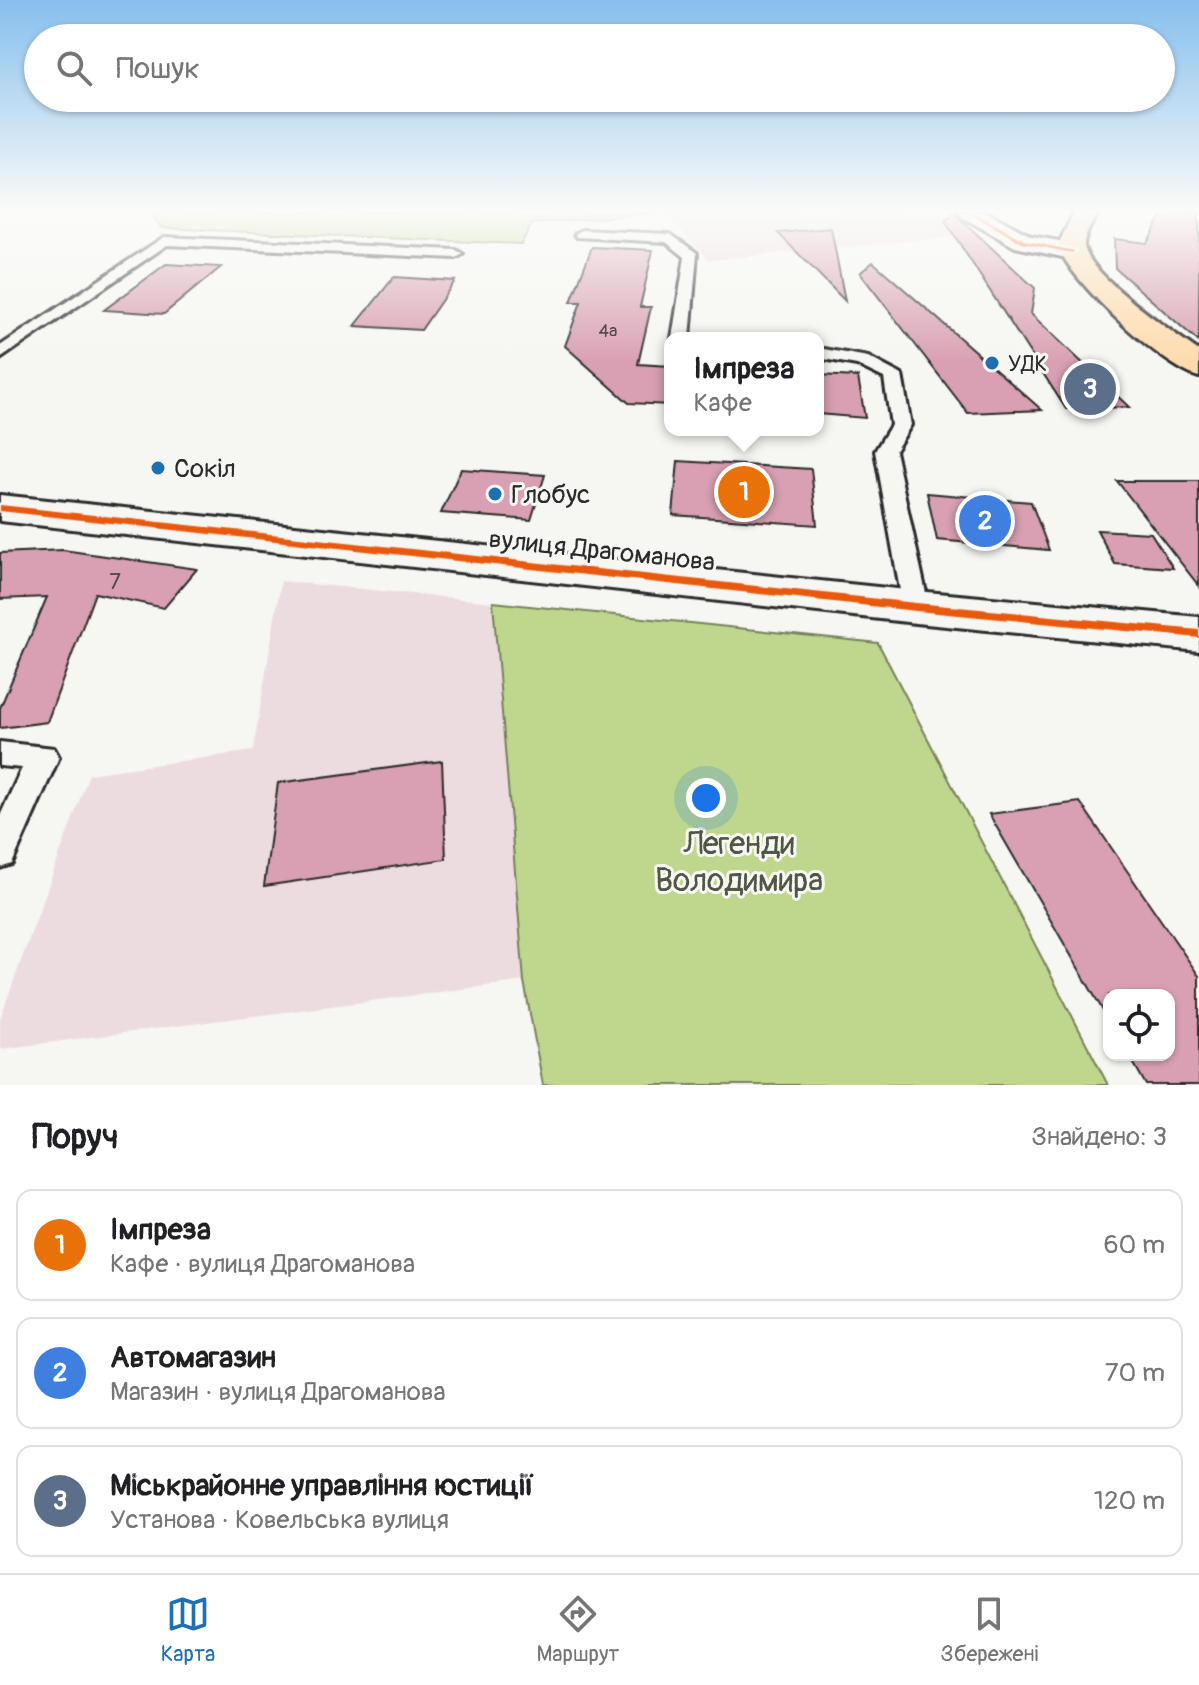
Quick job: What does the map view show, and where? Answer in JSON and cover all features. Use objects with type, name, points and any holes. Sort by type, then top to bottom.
[{"type":"main road","points":[[1075,263],[1091,281],[1199,367]]},
{"type":"street","name":"вулиця Драгоманова","points":[[0,508],[916,607],[1199,634]]},
{"type":"lane","points":[[0,354],[133,263]]},
{"type":"lane","points":[[682,332],[691,263]]},
{"type":"lane","points":[[824,354],[862,361],[893,375],[901,425],[885,451],[916,607]]},
{"type":"lane","points":[[0,754],[43,757],[0,853]]},
{"type":"shaded area","points":[[281,581],[493,602],[524,981],[0,1049],[0,1019],[89,774],[253,751]]},
{"type":"green space","name":"Легенди Володимира","points":[[493,602],[878,643],[1108,1085],[543,1085],[524,981]]},
{"type":"building","points":[[586,263],[650,263],[640,307],[651,307],[638,364],[664,366],[664,405],[629,403],[565,346],[581,302],[571,302]]},
{"type":"building","points":[[807,263],[838,263],[845,301]]},
{"type":"building","points":[[874,263],[1042,410],[968,413],[860,273]]},
{"type":"building","points":[[972,263],[1008,263],[1035,288],[1031,314],[1129,407],[1066,409]]},
{"type":"building","points":[[1115,263],[1199,263],[1199,342],[1115,268]]},
{"type":"building","points":[[166,264],[221,267],[164,314],[104,310]]},
{"type":"building","points":[[394,277],[455,281],[421,330],[355,326]]},
{"type":"building","points":[[824,375],[858,377],[865,418],[824,415]]},
{"type":"building","points":[[678,461],[811,469],[817,525],[673,515]]},
{"type":"building","name":"Глобус","points":[[461,469],[545,475],[531,520],[441,513]]},
{"type":"building","points":[[1117,481],[1199,481],[1199,586]]},
{"type":"building","points":[[927,493],[1031,502],[1049,550],[937,540]]},
{"type":"building","points":[[1097,530],[1151,533],[1173,568],[1115,564]]},
{"type":"building","points":[[63,550],[197,569],[164,608],[95,593],[47,722],[0,728],[0,708],[47,597],[0,599],[0,553]]},
{"type":"building","points":[[442,761],[446,859],[264,886],[278,783]]},
{"type":"building","points":[[1080,802],[1199,976],[1199,1085],[1146,1085],[1132,1061],[1175,1061],[1175,989],[1103,989],[1103,1011],[989,814]]},
{"type":"cycle path","points":[[0,508],[916,607],[1199,634]]},
{"type":"place","name":"УДК","points":[[992,363]]},
{"type":"place","name":"Міськрайонне управління юстиції","points":[[1090,389]]},
{"type":"place","name":"Сокіл","points":[[158,468]]},
{"type":"place","name":"Імпреза","points":[[744,492]]},
{"type":"place","name":"Глобус","points":[[495,494]]},
{"type":"place","name":"Автомагазин","points":[[985,521]]}]
